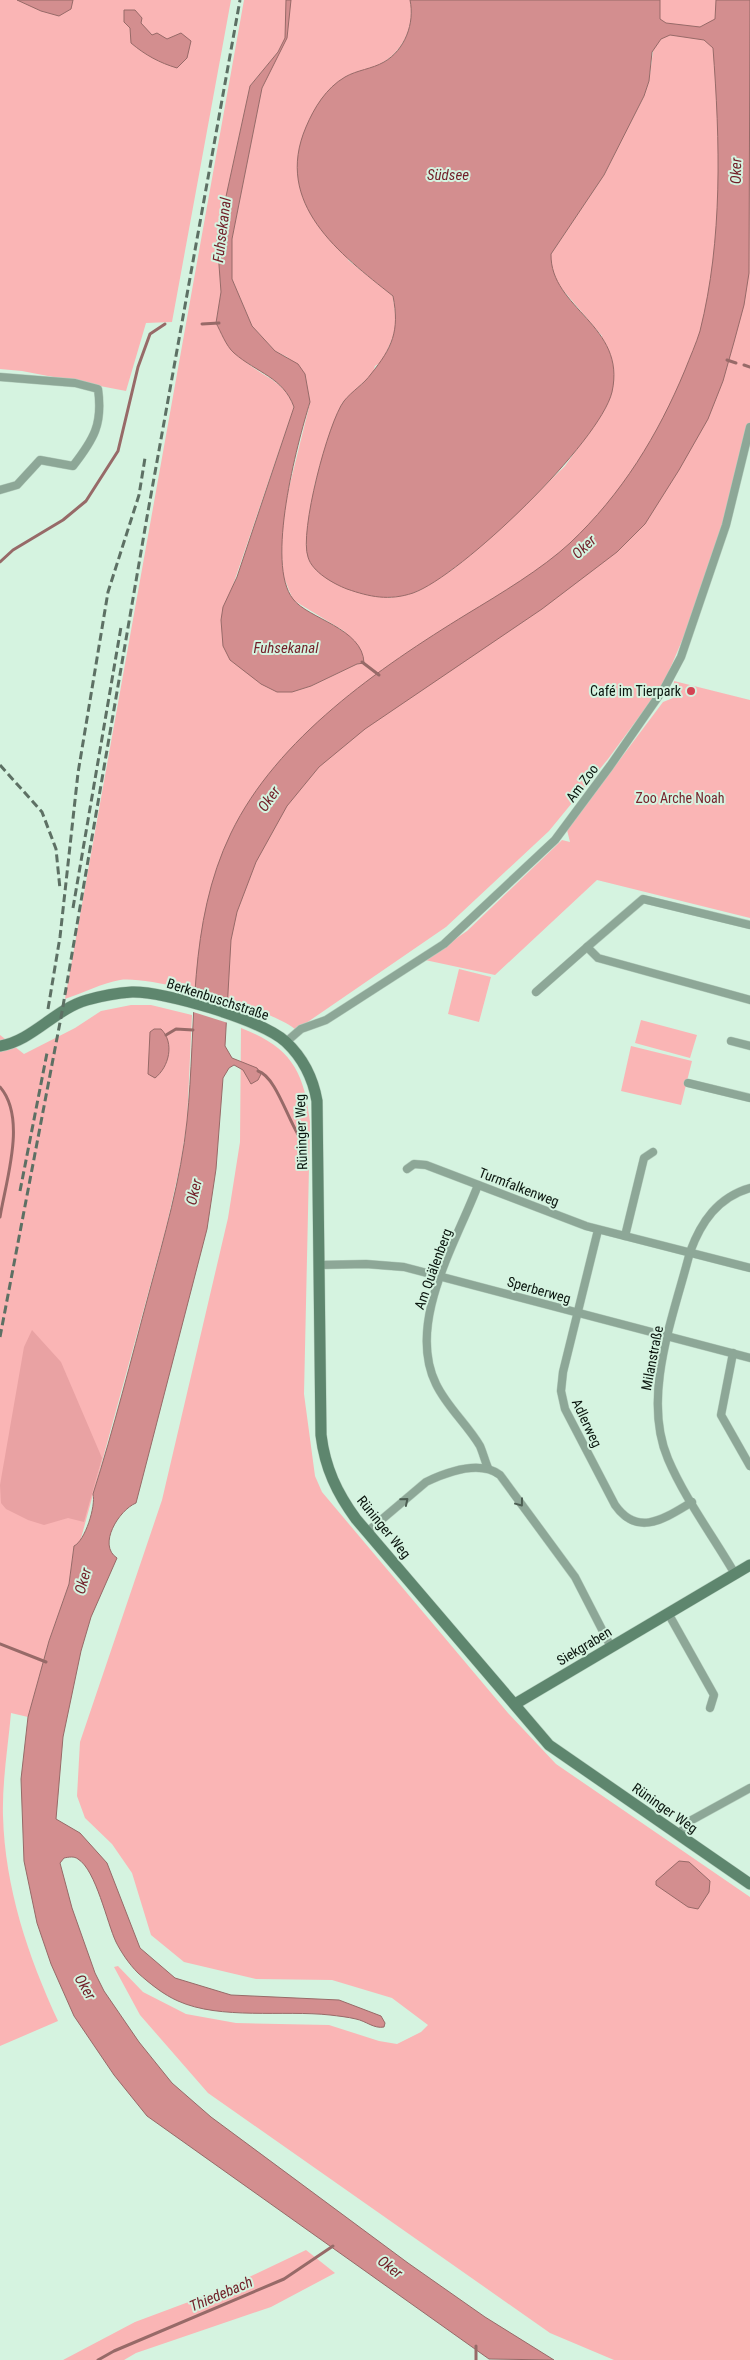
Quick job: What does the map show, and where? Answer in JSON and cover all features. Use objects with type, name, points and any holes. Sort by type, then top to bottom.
[{"type":"street","points":[[0,377],[75,384],[98,389],[102,411],[90,444],[73,466],[40,460],[16,485],[0,490]]},
{"type":"street","name":"Am Zoo","points":[[286,1042],[301,1029],[326,1020],[444,944],[554,840],[610,766],[665,687],[681,657],[726,525],[750,427]]},
{"type":"street","points":[[536,992],[639,900],[643,899],[750,925]]},
{"type":"street","points":[[587,947],[598,958],[750,1000]]},
{"type":"street","name":"Berkenbuschstraße","points":[[0,1046],[18,1040],[86,1000],[132,992],[179,1000],[242,1019],[272,1032],[286,1042]]},
{"type":"street","points":[[731,1041],[750,1046]]},
{"type":"street","name":"Rüninger Weg","points":[[286,1042],[301,1058],[314,1086],[317,1101],[323,1448],[329,1472],[340,1496],[367,1532],[549,1744],[750,1884]]},
{"type":"street","points":[[688,1083],[750,1098]]},
{"type":"street","points":[[625,1236],[644,1158],[653,1152]]},
{"type":"street","name":"Turmfalkenweg","points":[[407,1169],[414,1164],[426,1165],[598,1230],[750,1268]]},
{"type":"street","name":"Am Quälenberg","points":[[478,1185],[441,1276],[427,1326],[426,1347],[430,1369],[441,1392],[480,1447],[488,1468],[500,1475],[575,1577],[611,1647]]},
{"type":"street","name":"Milanstraße","points":[[735,1574],[668,1460],[658,1419],[657,1391],[668,1337],[690,1252],[701,1226],[708,1216],[731,1196],[750,1188]]},
{"type":"street","name":"Adlerweg","points":[[598,1230],[563,1372],[562,1400],[614,1506],[628,1519],[651,1523],[692,1502]]},
{"type":"street","name":"Sperberweg","points":[[319,1265],[386,1264],[441,1276],[577,1314],[750,1358]]},
{"type":"street","points":[[733,1353],[721,1415],[750,1466]]},
{"type":"street","points":[[367,1532],[426,1482],[437,1477],[476,1467],[488,1468]]},
{"type":"street","name":"Siekgraben","points":[[515,1704],[750,1565]]},
{"type":"street","points":[[668,1613],[714,1695],[710,1708]]},
{"type":"street","points":[[678,1835],[690,1822],[750,1788]]},
{"type":"green space","points":[[0,0],[231,0],[172,322],[146,323],[126,391],[22,371],[0,369]]},
{"type":"green space","points":[[244,0],[410,0],[410,26],[398,49],[381,64],[345,77],[348,260],[393,296],[397,328],[382,362],[375,366],[373,373],[343,402],[329,437],[315,483],[306,549],[389,598],[416,592],[452,570],[565,466],[600,417],[602,336],[557,283],[551,269],[551,254],[604,175],[644,96],[649,81],[660,0],[750,0],[750,437],[692,617],[664,683],[608,759],[549,831],[446,927],[296,1030],[284,1022],[239,1004],[183,988],[135,980],[113,981],[65,999]],"holes":[[[285,38],[262,88],[232,239],[232,279],[252,326],[275,351],[287,357],[305,374],[310,403],[284,508],[281,539],[283,575],[293,600],[344,631],[364,663],[357,664],[311,686],[292,692],[221,620],[294,407],[290,398],[280,386],[243,359],[216,323],[221,292],[217,238],[250,86],[278,52]]]},
{"type":"green space","name":"Zoo Arche Noah","points":[[674,681],[750,700],[750,918],[597,880],[495,975],[425,960],[467,931],[562,840],[570,842],[567,830],[663,702],[673,698]]},
{"type":"green space","points":[[459,969],[491,977],[479,1022],[448,1014]]},
{"type":"green space","points":[[131,1005],[151,1005],[192,1015],[187,1121],[181,1161],[166,1228],[80,1542],[74,1546],[69,1584],[49,1641],[28,1717],[11,1713],[3,1803],[8,1869],[13,1895],[28,1947],[58,2021],[0,2046],[0,1035],[24,1054],[75,1028],[101,1011]]},
{"type":"green space","points":[[641,1020],[697,1035],[690,1058],[635,1043]]},
{"type":"green space","points":[[241,1028],[258,1035],[272,1044],[292,1063],[304,1088],[307,1104],[310,1122],[304,1394],[315,1476],[322,1492],[508,1713],[556,1764],[750,1897],[750,2360],[614,2360],[550,2333],[208,2093],[140,2015],[114,1967],[118,1966],[143,1992],[186,2014],[236,2023],[329,2025],[379,2041],[397,2044],[421,2032],[428,2025],[392,1998],[332,1980],[256,1979],[184,1962],[151,1935],[132,1873],[112,1844],[85,1818],[77,1796],[80,1742],[162,1500],[228,1218],[240,1142]]},
{"type":"green space","points":[[631,1046],[692,1061],[681,1105],[621,1091]]},
{"type":"green space","points":[[306,2250],[335,2273],[271,2307],[136,2353],[124,2360],[63,2360],[135,2322],[226,2288]]},
{"type":"shaded area","points":[[32,1330],[61,1362],[102,1458],[84,1522],[68,1518],[44,1525],[28,1520],[6,1509],[1,1503],[0,1485],[24,1347]]},
{"type":"water","points":[[17,0],[73,0],[71,9],[59,16],[41,11]]},
{"type":"water","name":"Fuhsekanal","points":[[286,0],[291,0],[287,38],[262,88],[232,239],[232,279],[252,326],[275,351],[298,364],[305,374],[310,402],[298,446],[286,503],[282,559],[285,582],[293,599],[300,606],[334,625],[355,641],[361,651],[364,663],[357,664],[311,686],[292,692],[277,692],[261,684],[230,660],[223,646],[221,620],[223,607],[237,577],[294,407],[289,397],[276,382],[231,350],[216,323],[221,292],[217,238],[250,86],[278,52],[285,38]]},
{"type":"water","points":[[410,0],[660,0],[660,19],[666,23],[700,27],[715,19],[716,0],[750,0],[749,273],[744,305],[723,381],[708,419],[645,524],[617,552],[542,609],[365,729],[319,767],[287,806],[256,862],[237,912],[231,940],[225,1046],[232,1058],[257,1068],[261,1074],[258,1080],[251,1084],[243,1070],[234,1065],[229,1068],[223,1078],[216,1169],[207,1229],[136,1503],[129,1507],[117,1520],[110,1537],[109,1545],[111,1552],[117,1558],[91,1617],[81,1651],[63,1737],[56,1819],[80,1833],[107,1863],[140,1948],[175,1978],[231,1995],[339,2000],[381,2016],[385,2023],[384,2027],[377,2027],[353,2018],[330,2015],[232,2012],[195,2007],[178,2001],[157,1988],[131,1966],[116,1942],[96,1885],[84,1865],[73,1857],[64,1858],[60,1863],[72,1908],[95,1973],[104,1991],[139,2042],[172,2083],[211,2117],[408,2263],[485,2317],[554,2360],[489,2359],[147,2116],[114,2075],[74,2016],[51,1964],[37,1923],[24,1861],[21,1779],[28,1717],[49,1641],[69,1584],[74,1546],[86,1531],[91,1514],[93,1494],[122,1394],[171,1208],[181,1164],[187,1121],[200,939],[207,903],[217,868],[231,833],[251,799],[275,766],[333,708],[399,658],[534,572],[559,553],[589,524],[622,484],[663,418],[700,331],[713,261],[718,190],[713,48],[704,40],[670,35],[661,39],[652,52],[649,81],[644,96],[604,175],[551,254],[554,273],[562,289],[599,333],[609,350],[614,369],[612,392],[602,414],[583,442],[526,505],[494,535],[435,582],[413,593],[396,597],[380,597],[347,589],[330,581],[314,568],[308,557],[306,544],[311,503],[323,453],[337,413],[344,401],[368,378],[389,347],[395,329],[395,308],[393,296],[352,263],[317,225],[305,203],[298,180],[298,155],[309,120],[321,99],[332,87],[350,75],[384,62],[398,50],[410,27]]},
{"type":"water","points":[[124,10],[135,10],[142,18],[141,23],[152,35],[157,33],[167,39],[181,33],[191,41],[187,58],[177,68],[153,58],[136,47],[131,43],[130,28],[124,22]]},
{"type":"water","points":[[154,1029],[161,1029],[168,1041],[169,1048],[164,1068],[155,1078],[148,1074],[150,1032]]},
{"type":"water","points":[[679,1861],[689,1862],[710,1881],[709,1892],[698,1909],[688,1907],[656,1885],[656,1881]]},
{"type":"pier","points":[[191,993],[230,1005],[228,1023],[190,1011]]},
{"type":"waterway","points":[[202,324],[219,323]]},
{"type":"waterway","points":[[0,562],[13,550],[63,520],[86,501],[118,451],[138,367],[150,334],[165,324]]},
{"type":"waterway","points":[[727,360],[736,363]]},
{"type":"waterway","points":[[744,365],[750,367]]},
{"type":"waterway","name":"Fuhsekanal","points":[[362,662],[379,675]]},
{"type":"waterway","points":[[166,1035],[176,1029],[193,1030]]},
{"type":"waterway","points":[[258,1071],[271,1082],[298,1136],[304,1144]]},
{"type":"waterway","points":[[0,1087],[8,1100],[12,1115],[13,1132],[10,1168],[0,1217]]},
{"type":"waterway","points":[[0,1644],[46,1662]]},
{"type":"waterway","name":"Thiedebach","points":[[98,2360],[114,2351],[284,2279],[333,2246]]},
{"type":"waterway","points":[[476,2346],[476,2360]]},
{"type":"railway","points":[[0,1337],[62,1012],[147,517],[240,0]]},
{"type":"railway","points":[[48,1009],[60,937],[78,773],[108,592],[139,495],[145,458]]},
{"type":"railway","points":[[73,908],[121,627]]},
{"type":"railway","points":[[0,765],[42,812],[56,849],[60,889]]},
{"type":"railway","points":[[20,1191],[47,1053]]},
{"type":"place","name":"Café im Tierpark","points":[[691,691]]},
{"type":"water label","name":"Oker","points":[[736,171]]},
{"type":"water label","name":"Südsee","points":[[448,175]]},
{"type":"water label","name":"Oker","points":[[584,547]]},
{"type":"water label","name":"Oker","points":[[269,799]]},
{"type":"water label","name":"Oker","points":[[194,1192]]},
{"type":"water label","name":"Oker","points":[[83,1581]]},
{"type":"water label","name":"Oker","points":[[85,1987]]},
{"type":"water label","name":"Oker","points":[[390,2267]]}]
